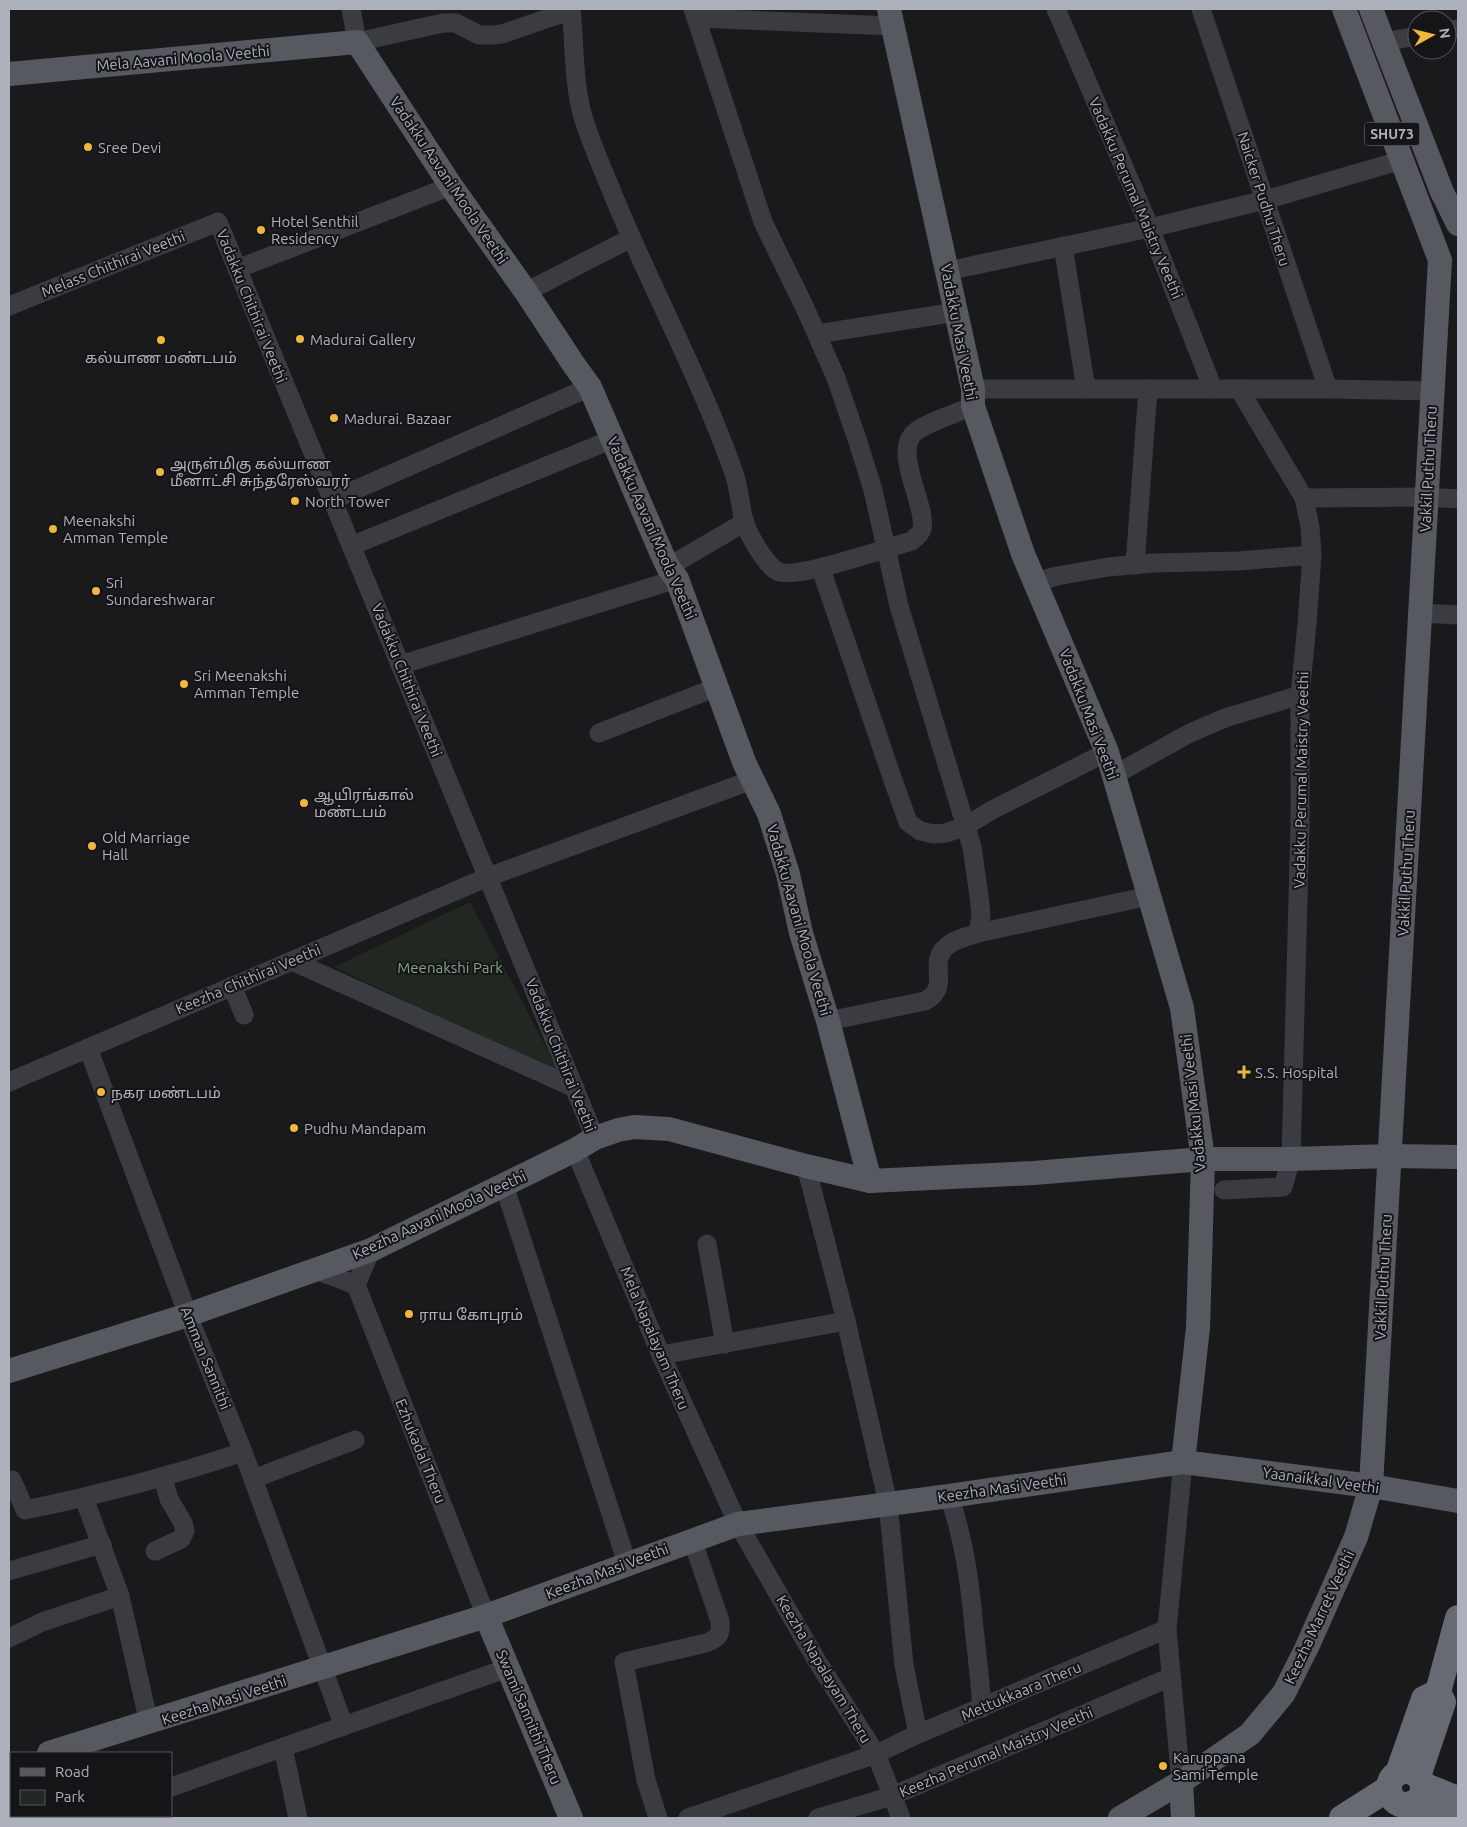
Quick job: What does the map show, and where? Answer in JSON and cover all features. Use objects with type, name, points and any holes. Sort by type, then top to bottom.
[{"type":"highway","points":[[1422,1798],[1443,1702],[1438,1692],[1458,1618]]},
{"type":"highway","points":[[1342,1818],[1422,1798]]},
{"type":"highway","points":[[1372,1818],[1422,1798]]},
{"type":"main road","name":"SHU73","points":[[1344,9],[1402,160],[1449,258]]},
{"type":"main road","name":"SHU73","points":[[1371,9],[1442,192],[1458,224]]},
{"type":"main road","name":"Vadakku Masi Veethi","points":[[891,17],[973,398],[1023,554],[1107,752],[1182,1008],[1203,1160],[1198,1328],[1183,1462]]},
{"type":"main road","name":"Mela Aavani Moola Veethi","points":[[9,74],[357,42]]},
{"type":"main road","name":"Vadakku Aavani Moola Veethi","points":[[357,42],[451,186],[590,387],[673,573],[744,762],[769,814],[788,874],[801,933],[828,1021],[870,1181]]},
{"type":"main road","name":"Vakkil Puthu Theru","points":[[1371,1486],[1433,391],[1449,258]]},
{"type":"main road","name":"Keezha Aavani Moola Veethi","points":[[9,1371],[188,1315],[316,1270],[342,1252],[371,1250],[585,1144],[618,1130],[634,1128],[669,1129],[806,1166],[870,1181],[1034,1173],[1203,1160],[1390,1156],[1458,1157]]},
{"type":"main road","name":"Yaanaikkal Veethi","points":[[1183,1462],[1371,1486],[1458,1501]]},
{"type":"main road","name":"Keezha Masi Veethi","points":[[57,1752],[73,1750],[149,1723],[486,1616],[692,1539],[738,1524],[1183,1462]]},
{"type":"main road","name":"Keezha Marret Veethi","points":[[1120,1818],[1181,1782],[1250,1734],[1284,1693],[1307,1647],[1356,1537],[1371,1486]]},
{"type":"main road","name":"Swami Sannithi Theru","points":[[486,1616],[571,1818]]},
{"type":"main road","points":[[1181,1782],[1183,1818]]},
{"type":"street","points":[[352,9],[357,42],[443,23],[456,24],[479,36],[502,34],[560,14],[567,9]]},
{"type":"street","points":[[571,9],[574,69],[583,116],[602,168],[631,238],[720,435],[735,475],[745,522],[763,556],[778,572],[793,573],[821,569],[912,541],[921,531],[922,524],[908,463],[909,444],[912,435],[973,398],[1086,389],[1433,391]]},
{"type":"street","name":"Vadakku Perumal Maistry Veethi","points":[[1056,9],[1150,228],[1213,389]]},
{"type":"street","name":"Naicker Pudhu Theru","points":[[1201,9],[1328,389]]},
{"type":"street","points":[[891,17],[694,14],[764,222],[836,378],[873,490],[899,606],[972,847],[980,896],[981,915],[978,933]]},
{"type":"street","points":[[1384,42],[1407,38]]},
{"type":"street","points":[[947,271],[1150,228],[1264,200],[1402,160]]},
{"type":"street","points":[[237,269],[451,186]]},
{"type":"street","name":"Vadakku Chithirai Veethi","points":[[218,222],[574,1088],[585,1144]]},
{"type":"street","name":"Melass Chithirai Veethi","points":[[9,306],[218,222]]},
{"type":"street","points":[[526,292],[631,238]]},
{"type":"street","points":[[1063,246],[1086,389]]},
{"type":"street","points":[[817,334],[956,312]]},
{"type":"street","points":[[332,500],[590,387]]},
{"type":"street","points":[[1135,565],[1148,389]]},
{"type":"street","name":"Vadakku Perumal Maistry Veethi","points":[[1224,1190],[1283,1187],[1291,1159],[1300,824],[1300,695],[1312,555],[1310,527],[1304,498],[1239,389]]},
{"type":"street","points":[[351,546],[613,439]]},
{"type":"street","points":[[1304,498],[1427,497],[1458,499]]},
{"type":"street","points":[[400,664],[673,573],[745,522]]},
{"type":"street","points":[[1036,582],[1056,576],[1108,567],[1238,562],[1312,555]]},
{"type":"street","points":[[821,569],[908,822],[920,830],[933,834],[966,826],[992,810],[1107,752]]},
{"type":"street","points":[[1420,613],[1458,615]]},
{"type":"street","points":[[599,733],[717,687]]},
{"type":"street","points":[[1114,775],[1190,733],[1225,718],[1300,695]]},
{"type":"street","name":"Keezha Chithirai Veethi","points":[[9,1082],[488,877],[752,780]]},
{"type":"street","points":[[828,1021],[925,1001],[932,997],[938,984],[938,961],[941,952],[954,942],[978,933],[1148,896]]},
{"type":"street","points":[[292,961],[574,1088]]},
{"type":"street","points":[[232,986],[244,1015]]},
{"type":"street","name":"Amman Sannithi","points":[[88,1048],[188,1315],[243,1452],[344,1726]]},
{"type":"street","name":"Mela Napalayam Theru","points":[[585,1144],[661,1355],[738,1524]]},
{"type":"street","points":[[806,1166],[846,1322],[888,1503],[904,1665],[918,1734]]},
{"type":"street","points":[[504,1185],[627,1563]]},
{"type":"street","points":[[707,1244],[725,1344]]},
{"type":"street","points":[[316,1270],[356,1286],[371,1250]]},
{"type":"street","name":"Ezhukadal Theru","points":[[356,1286],[486,1616]]},
{"type":"street","points":[[661,1355],[846,1322]]},
{"type":"street","points":[[253,1480],[355,1440]]},
{"type":"street","points":[[9,1480],[12,1480],[25,1510],[84,1498],[163,1478],[243,1452]]},
{"type":"street","points":[[1181,1782],[1167,1629],[1183,1462]]},
{"type":"street","points":[[155,1551],[181,1539],[185,1531],[183,1523],[169,1499],[163,1478]]},
{"type":"street","points":[[949,1496],[966,1558],[980,1674],[982,1708]]},
{"type":"street","points":[[84,1498],[120,1596],[149,1723]]},
{"type":"street","name":"Keezha Napalayam Theru","points":[[738,1524],[817,1661],[876,1754],[901,1818]]},
{"type":"street","points":[[658,1818],[646,1780],[624,1662],[706,1643],[717,1638],[721,1633],[720,1621],[692,1539]]},
{"type":"street","points":[[9,1570],[102,1544]]},
{"type":"street","points":[[9,1638],[42,1622],[120,1596]]},
{"type":"street","name":"Mettukkaara Theru","points":[[688,1818],[876,1754],[918,1734],[1167,1629]]},
{"type":"street","points":[[172,1787],[508,1668]]},
{"type":"street","name":"Keezha Perumal Maistry Veethi","points":[[818,1818],[892,1796],[1171,1677]]},
{"type":"street","points":[[283,1748],[298,1818]]},
{"type":"green space","name":"Meenakshi Park","points":[[470,902],[560,1074],[334,967]]},
{"type":"place","name":"Sree Devi","points":[[88,147]]},
{"type":"place","name":"Hotel Senthil Residency","points":[[261,230]]},
{"type":"place","name":"Madurai Gallery","points":[[300,339]]},
{"type":"place","name":"கல்யாண மண்டபம்","points":[[161,340]]},
{"type":"place","name":"Madurai. Bazaar","points":[[334,418]]},
{"type":"place","name":"அருள்மிகு கல்யாண மீனாட்சி சுந்தரேஸ்வரர்","points":[[160,472]]},
{"type":"place","name":"North Tower","points":[[295,501]]},
{"type":"place","name":"Meenakshi Amman Temple","points":[[53,529]]},
{"type":"place","name":"Sri Sundareshwarar","points":[[96,591]]},
{"type":"place","name":"Sri Meenakshi Amman Temple","points":[[184,684]]},
{"type":"place","name":"ஆயிரங்கால் மண்டபம்","points":[[304,803]]},
{"type":"place","name":"Old Marriage Hall","points":[[92,846]]},
{"type":"place","name":"S.S. Hospital","points":[[1244,1072]]},
{"type":"place","name":"நகர மண்டபம்","points":[[101,1092]]},
{"type":"place","name":"Pudhu Mandapam","points":[[294,1128]]},
{"type":"place","name":"ராய கோபுரம்","points":[[409,1314]]},
{"type":"place","name":"Karuppana Sami Temple","points":[[1163,1766]]}]
